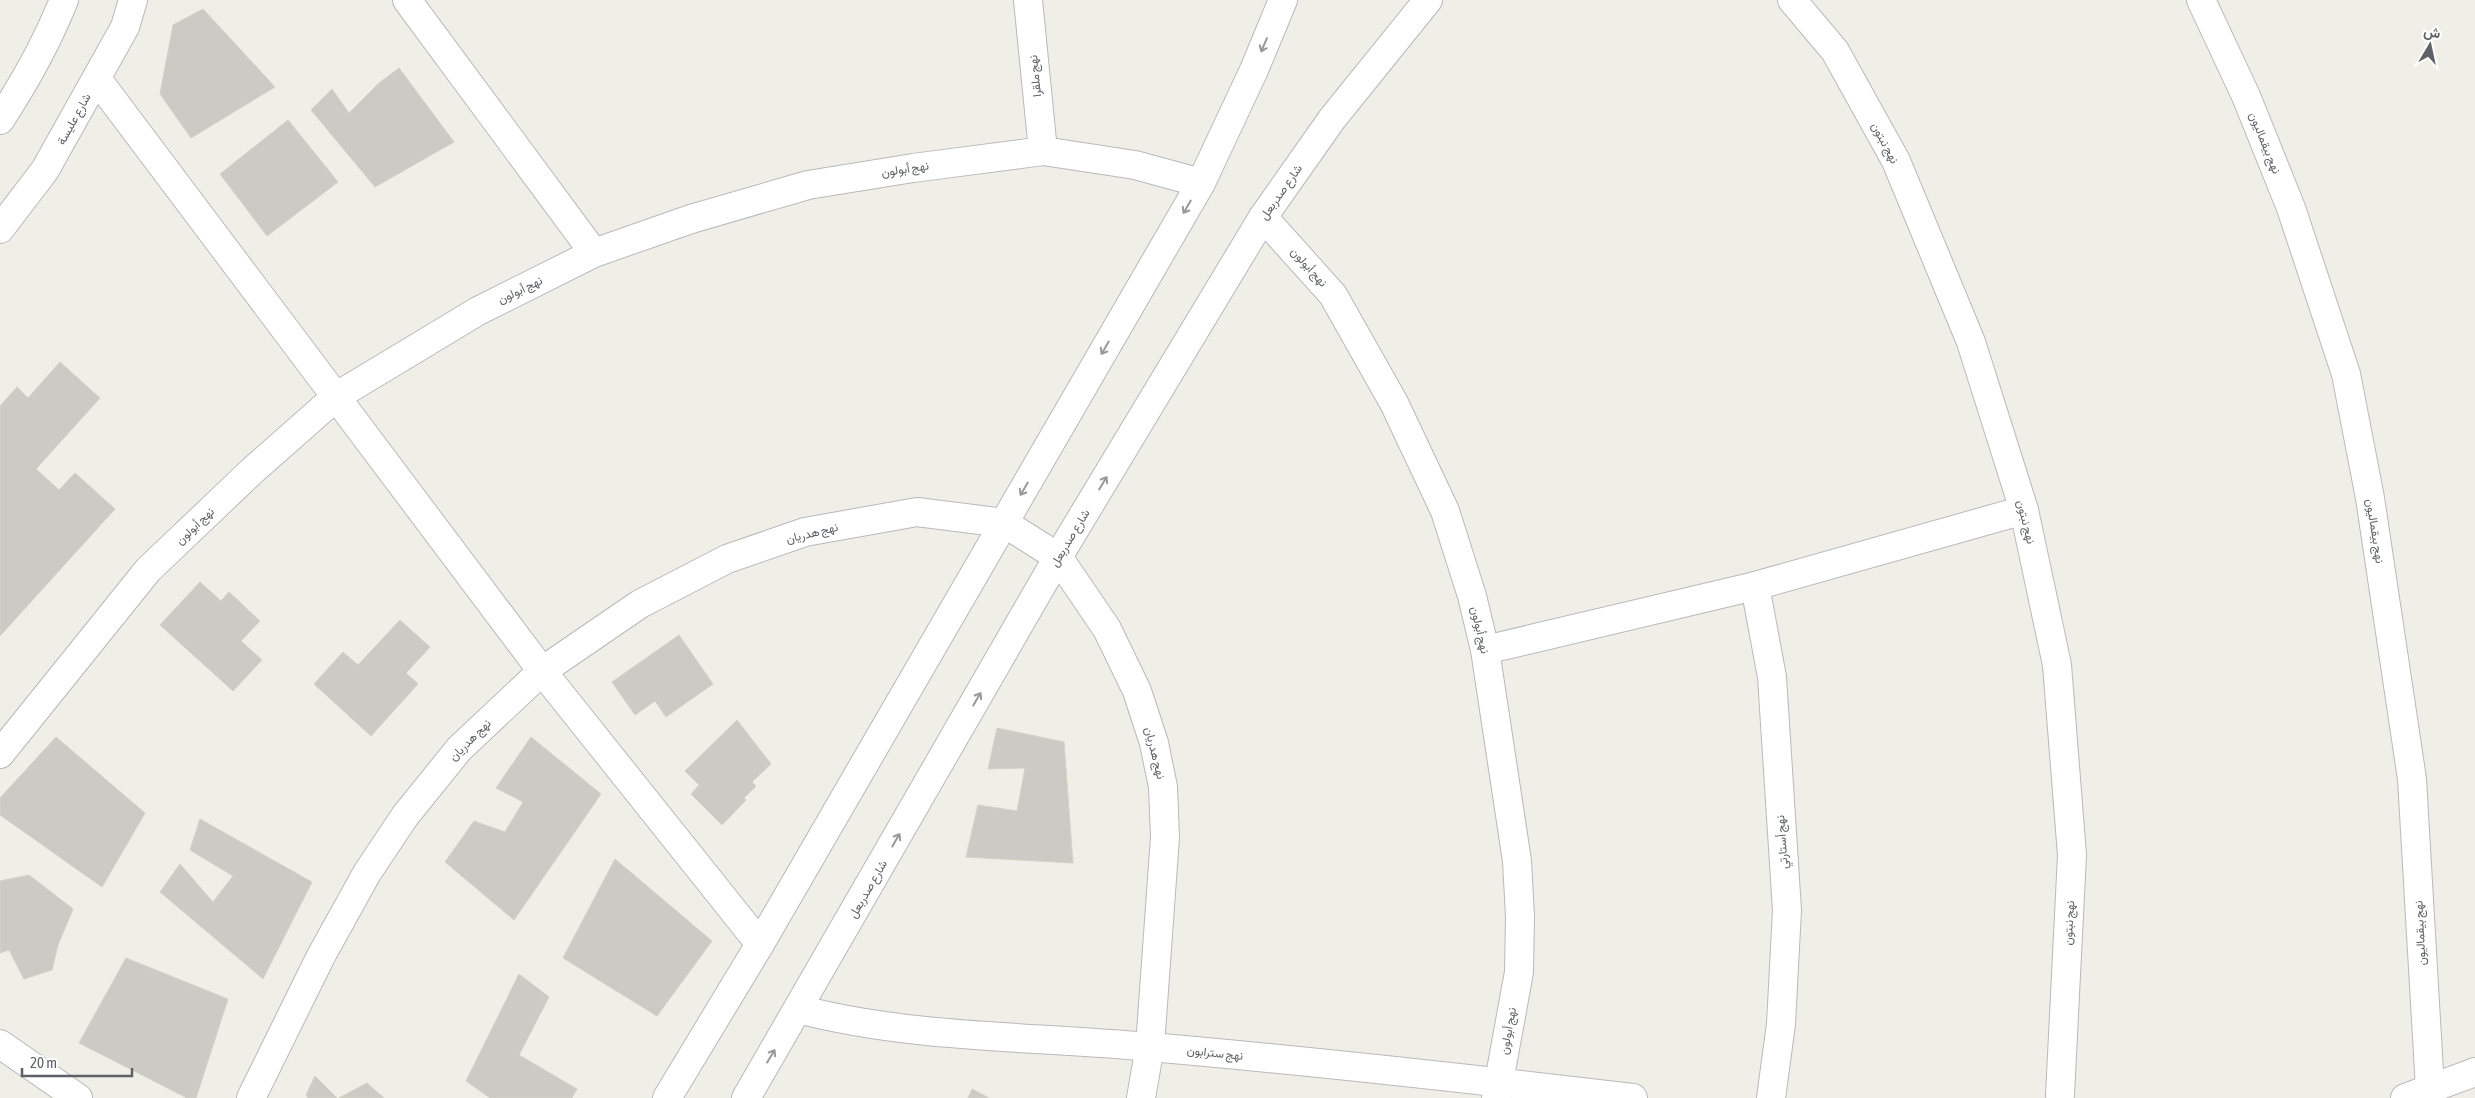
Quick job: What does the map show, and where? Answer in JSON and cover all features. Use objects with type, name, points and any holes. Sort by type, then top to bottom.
[{"type":"street","points":[[0,120],[21,88],[55,23],[64,0]]},
{"type":"street","name":"شارع عليسة","points":[[0,229],[46,170],[125,27],[133,0]]},
{"type":"street","points":[[408,0],[594,253]]},
{"type":"street","name":"نهج ملقرا","points":[[1028,0],[1043,151]]},
{"type":"street","points":[[667,1098],[760,944],[1201,183],[1254,70],[1283,0]]},
{"type":"street","name":"شارع صدربعل","points":[[746,1098],[1058,557],[1263,217],[1332,119],[1428,0]]},
{"type":"street","name":"نهج نبتون","points":[[1792,0],[1835,51],[1896,161],[1971,342],[2024,510],[2057,665],[2072,855],[2057,1097]]},
{"type":"street","name":"نهج بيقماليون","points":[[2201,0],[2246,96],[2291,208],[2346,374],[2370,498],[2394,648],[2412,779],[2418,1094]]},
{"type":"street","points":[[97,79],[337,396],[542,672],[760,944]]},
{"type":"street","name":"نهج أبولون","points":[[0,754],[148,570],[252,471],[337,396],[478,311],[594,253],[691,219],[808,185],[912,168],[1043,151],[1135,165],[1201,183]]},
{"type":"street","name":"نهج أبولون","points":[[1263,217],[1334,295],[1394,403],[1445,511],[1472,596],[1485,650],[1517,861],[1520,917],[1518,972],[1498,1090]]},
{"type":"street","points":[[1485,650],[1755,586],[2024,510]]},
{"type":"street","name":"نهج هدريان","points":[[251,1098],[326,948],[367,873],[405,816],[459,749],[542,672],[640,604],[727,559],[805,532],[917,512],[1004,523],[1058,557],[1107,629],[1137,691],[1154,743],[1163,787],[1165,837],[1150,1046],[1141,1098]]},
{"type":"street","name":"نهج أستارتي","points":[[1755,586],[1772,677],[1787,910],[1781,1024],[1771,1098]]},
{"type":"street","name":"نهج سترابون","points":[[798,1010],[842,1021],[897,1028],[1150,1046],[1498,1090],[1633,1098]]},
{"type":"street","points":[[0,1044],[78,1098]]},
{"type":"street","points":[[2418,1094],[2475,1072]]},
{"type":"building","points":[[203,9],[275,87],[191,138],[160,94],[173,25]]},
{"type":"building","points":[[399,68],[454,142],[375,187],[311,110],[332,89],[349,113],[379,83]]},
{"type":"building","points":[[288,120],[338,182],[267,236],[220,174]]},
{"type":"building","points":[[60,362],[100,398],[36,469],[59,490],[75,473],[115,509],[0,636],[0,406],[17,387],[28,398]]},
{"type":"building","points":[[200,582],[221,601],[229,592],[260,621],[241,641],[262,660],[233,691],[160,625]]},
{"type":"building","points":[[400,620],[430,647],[406,673],[418,684],[371,736],[314,684],[343,652],[358,665]]},
{"type":"building","points":[[679,635],[713,684],[666,717],[655,701],[635,715],[612,682]]},
{"type":"building","points":[[737,720],[771,764],[752,782],[756,786],[744,798],[746,800],[722,825],[691,794],[699,785],[685,771]]},
{"type":"building","points":[[997,728],[1064,742],[1073,863],[966,857],[978,805],[1017,811],[1025,768],[988,769]]},
{"type":"building","points":[[56,737],[145,813],[102,887],[0,815],[0,798]]},
{"type":"building","points":[[531,737],[601,794],[514,920],[445,862],[474,821],[505,832],[523,802],[496,788]]},
{"type":"building","points":[[200,819],[312,882],[263,979],[160,892],[180,864],[213,902],[233,876],[190,850]]},
{"type":"building","points":[[615,859],[712,941],[657,1016],[563,958]]},
{"type":"building","points":[[29,875],[73,909],[58,945],[52,970],[24,979],[9,950],[0,953],[0,881]]},
{"type":"building","points":[[126,958],[228,999],[196,1098],[187,1098],[79,1043]]},
{"type":"building","points":[[519,974],[549,997],[519,1055],[577,1089],[572,1098],[490,1098],[466,1081]]},
{"type":"building","points":[[315,1076],[337,1098],[308,1098],[306,1095]]},
{"type":"building","points":[[367,1083],[384,1098],[339,1098]]},
{"type":"building","points":[[972,1089],[989,1098],[968,1098]]}]
